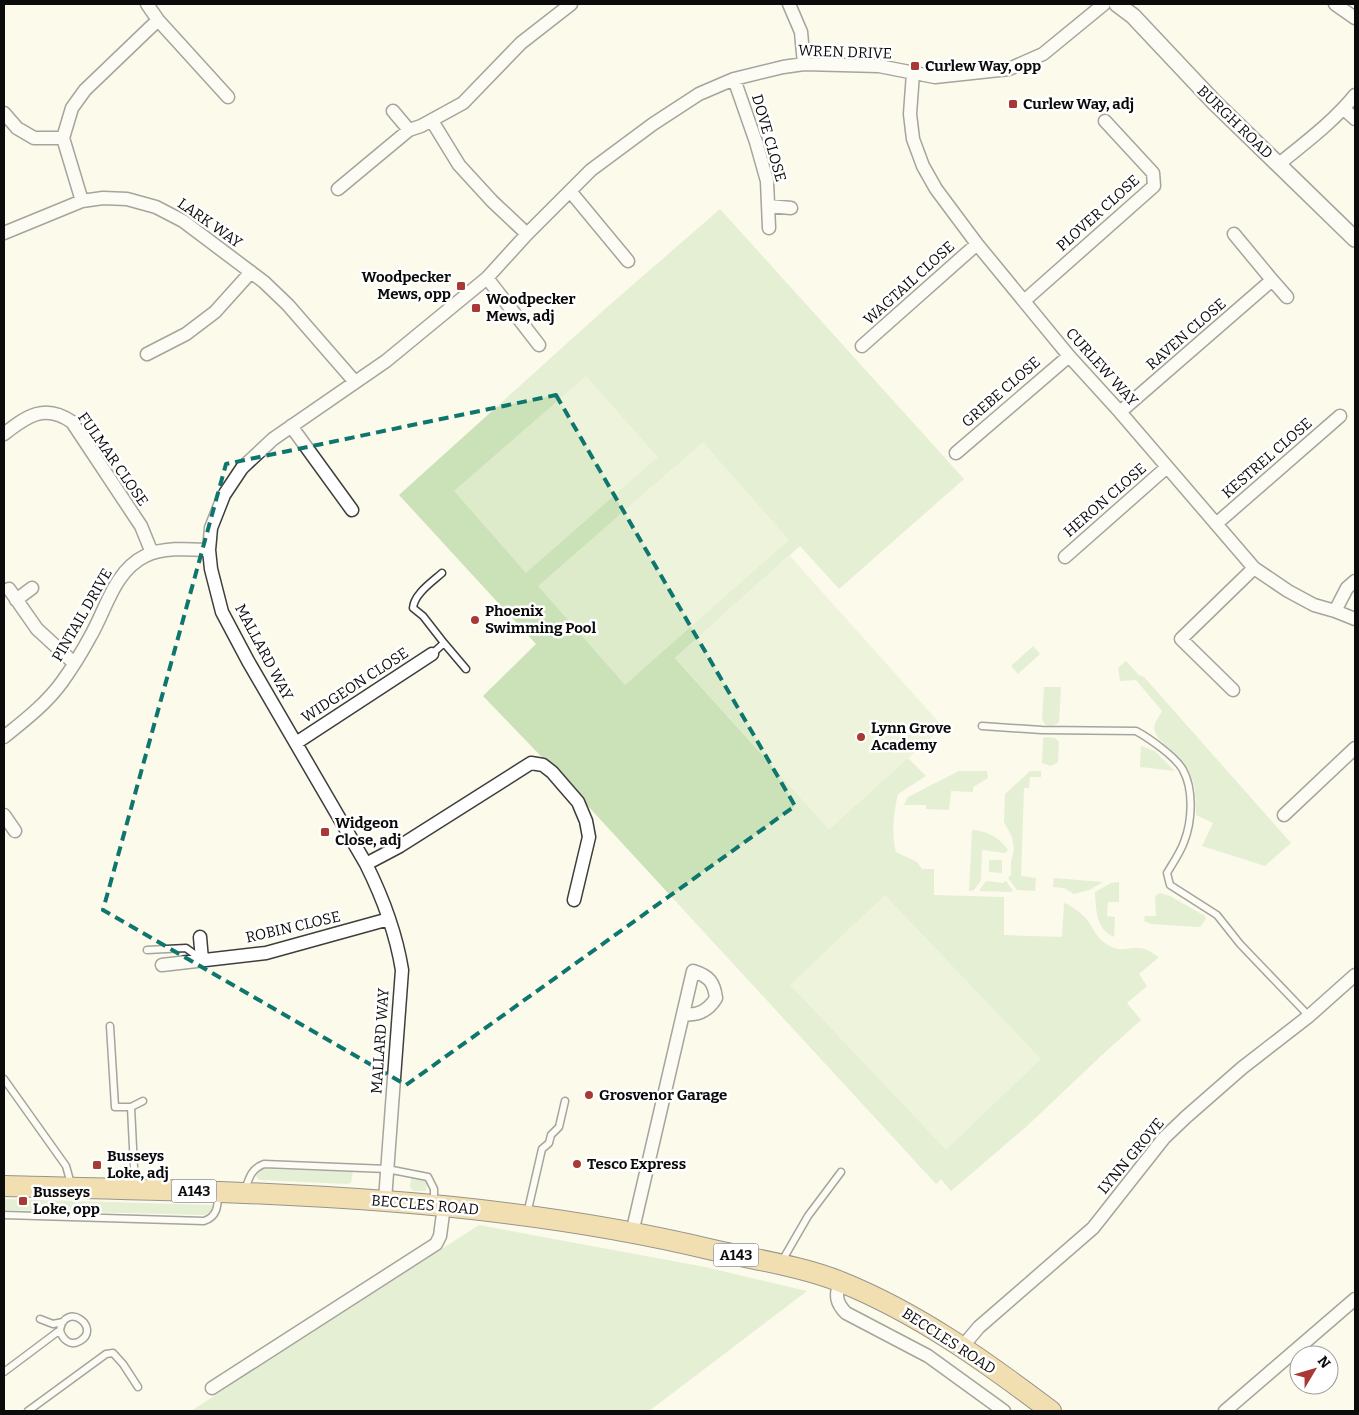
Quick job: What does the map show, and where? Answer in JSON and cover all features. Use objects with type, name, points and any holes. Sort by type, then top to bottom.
[{"type":"highway","name":"BECCLES ROAD","points":[[4,1186],[218,1192],[385,1200],[527,1215],[679,1242],[813,1273],[840,1282],[888,1303],[962,1347],[1051,1411]]},
{"type":"street","points":[[147,4],[158,20],[228,97]]},
{"type":"street","points":[[338,189],[409,130],[421,126],[464,103],[522,43],[570,4]]},
{"type":"street","points":[[789,4],[802,32],[804,64]]},
{"type":"street","name":"WREN DRIVE","points":[[528,234],[592,170],[654,124],[699,94],[734,79],[804,64],[879,66],[935,77],[1009,69],[1043,54],[1104,4]]},
{"type":"street","name":"BURGH ROAD","points":[[1117,4],[1132,16],[1214,102],[1355,239]]},
{"type":"street","points":[[1335,4],[1355,18]]},
{"type":"street","points":[[82,201],[64,138],[72,108],[85,90],[158,20]]},
{"type":"street","name":"CURLEW WAY","points":[[913,73],[910,114],[913,139],[923,166],[936,189],[977,244],[1068,356],[1120,412],[1254,568],[1288,591],[1314,605],[1355,619]]},
{"type":"street","name":"DOVE CLOSE","points":[[734,79],[765,174],[769,206],[769,228]]},
{"type":"street","points":[[1279,164],[1344,109],[1355,95]]},
{"type":"street","points":[[1344,109],[1355,119]]},
{"type":"street","points":[[393,111],[409,130]]},
{"type":"street","points":[[4,112],[17,128],[34,138],[64,138]]},
{"type":"street","points":[[432,120],[460,165],[492,201],[528,234]]},
{"type":"street","name":"PLOVER CLOSE","points":[[1024,301],[1154,186],[1153,173],[1105,122]]},
{"type":"street","points":[[570,191],[628,261]]},
{"type":"street","name":"LARK WAY","points":[[4,233],[82,201],[103,198],[127,199],[156,207],[183,221],[264,282],[288,306],[355,382]]},
{"type":"street","points":[[769,206],[791,208]]},
{"type":"street","name":"MALLARD WAY","points":[[385,1200],[402,970],[398,945],[380,890],[248,661],[222,612],[210,569],[211,528],[224,496],[242,468],[290,426],[386,361],[487,278],[528,234]]},
{"type":"street","points":[[1234,234],[1287,297]]},
{"type":"street","name":"WAGTAIL CLOSE","points":[[862,346],[977,244]]},
{"type":"street","points":[[147,354],[186,334],[215,312],[251,272]]},
{"type":"street","points":[[487,278],[539,345]]},
{"type":"street","name":"RAVEN CLOSE","points":[[1120,412],[1272,280]]},
{"type":"street","name":"GREBE CLOSE","points":[[956,453],[1068,356]]},
{"type":"street","name":"FULMAR CLOSE","points":[[4,434],[22,420],[36,413],[48,412],[61,415],[72,422],[140,526],[152,553]]},
{"type":"street","name":"KESTREL CLOSE","points":[[1216,524],[1340,416]]},
{"type":"street","points":[[290,426],[352,510]]},
{"type":"street","name":"HERON CLOSE","points":[[1065,557],[1167,468]]},
{"type":"street","name":"PINTAIL DRIVE","points":[[4,737],[33,714],[61,683],[91,636],[105,605],[130,566],[152,553],[178,550],[209,550]]},
{"type":"street","points":[[1233,690],[1181,639],[1254,568]]},
{"type":"street","points":[[1335,611],[1347,588],[1355,581]]},
{"type":"street","points":[[32,588],[12,595],[37,629],[74,663]]},
{"type":"street","name":"WIDGEON CLOSE","points":[[296,743],[432,654]]},
{"type":"street","points":[[1284,815],[1355,748]]},
{"type":"street","points":[[366,864],[400,846],[531,763],[542,765],[552,772],[578,802],[586,821],[589,837],[574,900]]},
{"type":"street","points":[[5,818],[15,831]]},
{"type":"street","name":"ROBIN CLOSE","points":[[162,965],[266,953],[389,919]]},
{"type":"street","points":[[200,938],[202,960]]},
{"type":"street","name":"LYNN GROVE","points":[[962,1347],[979,1327],[1093,1228],[1164,1138],[1242,1068],[1309,1016],[1355,975]]},
{"type":"street","points":[[632,1233],[683,1014]]},
{"type":"street","points":[[212,1388],[436,1244],[440,1236],[439,1206]]},
{"type":"street","name":"BECCLES ROAD","points":[[840,1282],[836,1291],[836,1300],[840,1308],[846,1313],[928,1356],[1004,1411]]},
{"type":"street","points":[[1225,1411],[1355,1299]]},
{"type":"lane","points":[[442,573],[416,598],[412,605],[466,669]]},
{"type":"lane","points":[[432,654],[444,642]]},
{"type":"lane","points":[[982,726],[1051,730],[1136,731],[1168,754],[1183,770],[1190,789],[1185,842],[1167,873],[1170,885],[1217,915],[1240,944],[1309,1016]]},
{"type":"lane","points":[[148,950],[186,948],[202,960]]},
{"type":"lane","points":[[110,1026],[115,1107],[131,1107],[143,1101]]},
{"type":"lane","points":[[4,1079],[66,1166],[72,1188]]},
{"type":"lane","points":[[527,1215],[542,1150],[551,1135],[559,1127],[565,1101]]},
{"type":"lane","points":[[131,1107],[135,1189]]},
{"type":"lane","points":[[243,1194],[251,1173],[256,1167],[264,1164],[387,1169],[428,1176],[439,1206]]},
{"type":"lane","points":[[779,1265],[808,1216],[841,1172]]},
{"type":"lane","points":[[4,1215],[204,1220],[209,1219],[216,1211],[218,1192]]},
{"type":"lane","points":[[40,1319],[53,1324],[63,1322],[70,1317],[79,1318],[85,1324],[86,1332],[82,1340],[70,1343],[63,1338],[60,1330]]},
{"type":"lane","points":[[4,1372],[60,1330],[63,1322]]},
{"type":"lane","points":[[28,1411],[106,1354],[113,1353],[123,1364],[138,1387]]},
{"type":"highlighted area","points":[[556,395],[795,806],[406,1085],[103,910],[226,464]]},
{"type":"green space","name":"Lynn Grove Academy","points":[[720,209],[964,479],[839,589],[800,546],[675,658],[829,829],[908,758],[926,776],[898,794],[895,808],[894,845],[896,852],[917,862],[922,869],[934,869],[934,895],[1004,897],[1004,935],[1062,937],[1064,903],[1074,908],[1083,916],[1099,938],[1108,945],[1120,949],[1144,949],[1159,957],[1139,974],[1147,986],[1127,1003],[1141,1020],[1026,1127],[951,1191],[941,1179],[936,1184],[563,779],[483,696],[536,644],[399,495],[605,309]]},
{"type":"green space","points":[[586,376],[658,457],[526,573],[454,491]]},
{"type":"green space","points":[[703,442],[789,540],[625,685],[538,586]]},
{"type":"green space","points":[[789,555],[943,727],[829,829],[675,658]]},
{"type":"green space","points":[[1033,646],[1040,654],[1018,674],[1011,666]]},
{"type":"green space","points":[[1126,661],[1139,675],[1144,677],[1291,843],[1265,866],[1202,846],[1213,823],[1196,815],[1194,786],[1189,771],[1156,735],[1154,727],[1162,711],[1136,680],[1120,681],[1118,668]]},
{"type":"green space","points":[[1044,687],[1061,687],[1059,722],[1051,726],[1045,725],[1042,719]]},
{"type":"green space","points":[[1043,738],[1055,738],[1059,742],[1058,762],[1051,766],[1042,763]]},
{"type":"green space","points":[[1141,746],[1155,751],[1175,771],[1140,767]]},
{"type":"green space","points":[[959,771],[987,771],[988,778],[973,787],[973,792],[951,791],[949,810],[926,809],[926,805],[904,805],[908,797]]},
{"type":"green space","points":[[1030,771],[1041,771],[1041,777],[1030,777],[1029,788],[1024,788],[1021,876],[1036,878],[1035,891],[1017,890],[1008,878],[1011,875],[1011,862],[1014,850],[1012,837],[1004,822],[1005,794]]},
{"type":"green space","points":[[972,830],[992,836],[1008,850],[1005,853],[982,850],[981,880],[974,890],[969,891]]},
{"type":"green space","points":[[989,860],[1002,860],[1002,873],[989,872]]},
{"type":"green space","points":[[1054,878],[1103,882],[1089,890],[1074,894],[1064,888],[1053,887]]},
{"type":"green space","points":[[986,881],[1003,883],[1006,881],[1013,891],[979,891]]},
{"type":"green space","points":[[1119,882],[1119,902],[1108,902],[1107,916],[1115,917],[1114,937],[1108,934],[1100,924],[1095,892],[1111,883]]},
{"type":"green space","points":[[1160,893],[1170,896],[1205,916],[1206,919],[1200,927],[1151,924],[1144,921],[1145,916],[1156,916],[1155,896]]},
{"type":"green space","points":[[885,895],[1041,1059],[946,1150],[790,985]]},
{"type":"green space","points":[[263,1169],[353,1172],[351,1183],[347,1184],[260,1180],[256,1174]]},
{"type":"green space","points":[[411,1178],[423,1179],[427,1183],[426,1191],[413,1191],[410,1187]]},
{"type":"green space","points":[[4,1199],[212,1205],[210,1212],[204,1215],[4,1210]]},
{"type":"green space","points":[[479,1225],[705,1267],[807,1291],[649,1411],[191,1411]]},
{"type":"place","name":"Curlew Way, opp","points":[[915,66]]},
{"type":"place","name":"Curlew Way, adj","points":[[1013,104]]},
{"type":"place","name":"Woodpecker Mews, opp","points":[[461,286]]},
{"type":"place","name":"Woodpecker Mews, adj","points":[[476,308]]},
{"type":"place","name":"Phoenix Swimming Pool","points":[[475,620]]},
{"type":"place","name":"Lynn Grove Academy","points":[[861,737]]},
{"type":"place","name":"Widgeon Close, adj","points":[[325,832]]},
{"type":"place","name":"Grosvenor Garage","points":[[589,1095]]},
{"type":"place","name":"Tesco Express","points":[[577,1164]]},
{"type":"place","name":"Busseys Loke, adj","points":[[97,1165]]},
{"type":"place","name":"Busseys Loke, opp","points":[[23,1201]]}]
